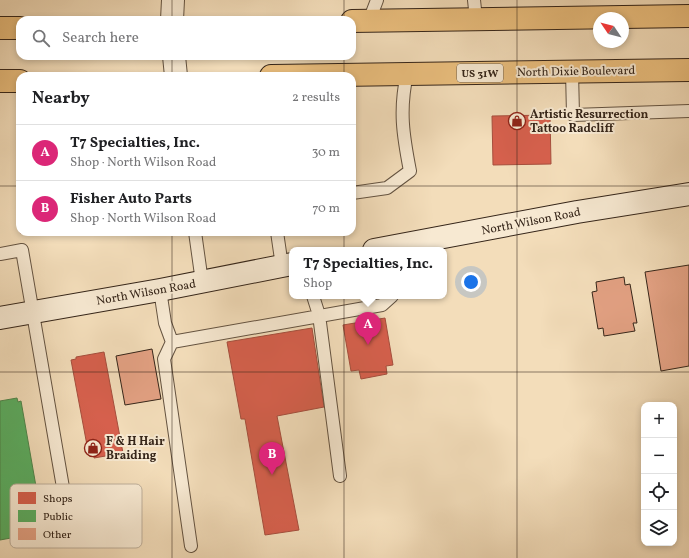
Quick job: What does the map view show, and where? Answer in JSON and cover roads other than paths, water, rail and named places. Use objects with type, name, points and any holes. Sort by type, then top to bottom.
[{"type":"highway","points":[[360,21],[475,9],[689,16]]},
{"type":"highway","points":[[0,28],[16,28]]},
{"type":"highway","name":"North Dixie Boulevard","points":[[356,75],[689,70]]},
{"type":"highway","points":[[0,81],[16,81]]},
{"type":"main road","points":[[172,16],[173,0]]},
{"type":"main road","points":[[174,60],[176,72]]},
{"type":"main road","name":"North Wilson Road","points":[[394,247],[577,212],[689,194]]},
{"type":"main road","name":"North Wilson Road","points":[[0,318],[33,311],[160,290],[287,265]]},
{"type":"lane","points":[[360,21],[377,0]]},
{"type":"lane","points":[[572,72],[573,115],[689,111]]},
{"type":"lane","points":[[356,192],[387,188],[410,171],[402,133],[402,97],[407,74]]},
{"type":"lane","points":[[196,236],[202,282]]},
{"type":"lane","points":[[278,236],[287,265]]},
{"type":"lane","points":[[0,254],[22,250],[62,484]]},
{"type":"lane","points":[[160,290],[165,323],[172,342],[164,359],[191,546]]},
{"type":"lane","points":[[314,299],[319,316],[340,476]]},
{"type":"lane","points":[[172,342],[382,305],[389,299]]},
{"type":"place","name":"Artistic Resurrection Tattoo Radcliff","points":[[517,121]]},
{"type":"place","name":"T7 Specialties, Inc.","points":[[368,345]]},
{"type":"place","name":"F & H Hair Braiding","points":[[93,448]]},
{"type":"place","name":"Fisher Auto Parts","points":[[272,475]]}]
